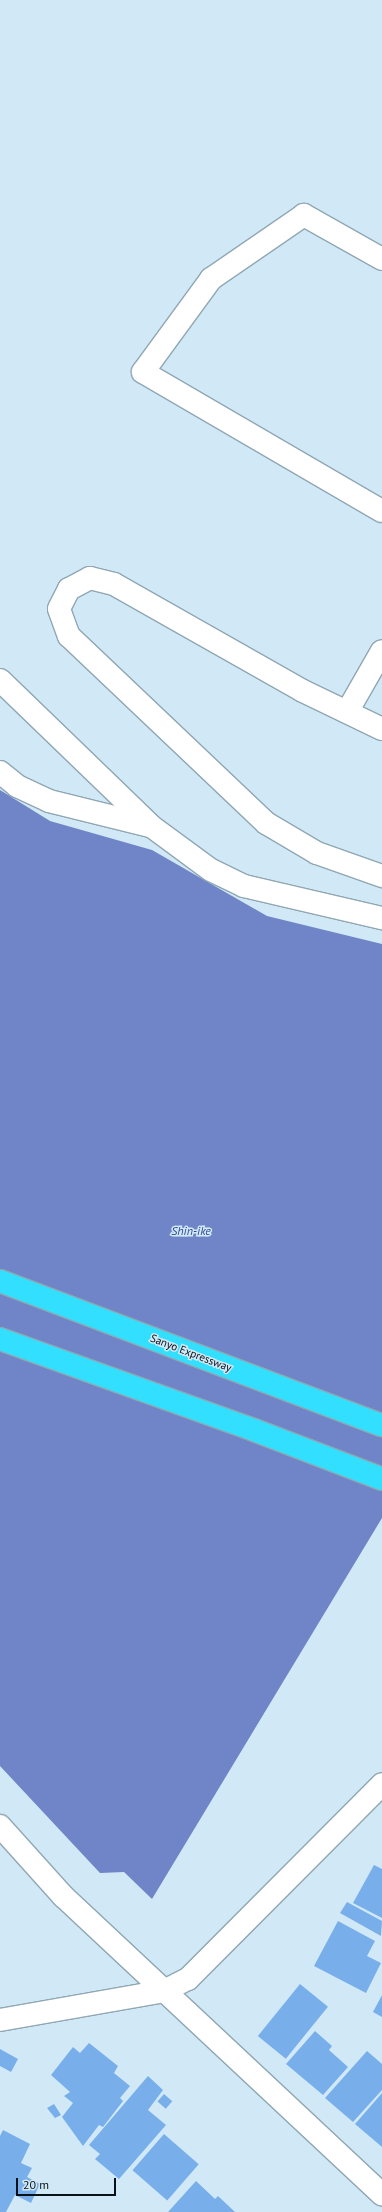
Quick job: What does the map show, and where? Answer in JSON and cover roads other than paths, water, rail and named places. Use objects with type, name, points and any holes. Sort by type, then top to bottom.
[{"type":"highway","name":"Sanyo Expressway","points":[[0,1281],[382,1425]]},
{"type":"highway","points":[[0,1339],[254,1430],[382,1479]]},
{"type":"street","points":[[382,259],[304,215],[211,279],[143,372],[382,510]]},
{"type":"street","points":[[382,728],[303,691],[114,584],[90,578],[69,589],[59,609],[69,636],[266,823],[317,853],[382,876]]},
{"type":"street","points":[[347,712],[382,651]]},
{"type":"street","points":[[0,680],[151,826],[211,870],[244,886],[382,918]]},
{"type":"street","points":[[0,772],[17,786],[49,801],[151,826]]},
{"type":"street","points":[[0,2020],[164,1991],[188,1979],[382,1784]]},
{"type":"street","points":[[0,1826],[63,1896],[382,2194]]},
{"type":"water","name":"Shin-ike","points":[[0,790],[50,821],[152,850],[267,916],[382,944],[382,1518],[152,1899],[124,1872],[100,1873],[0,1766]]}]
